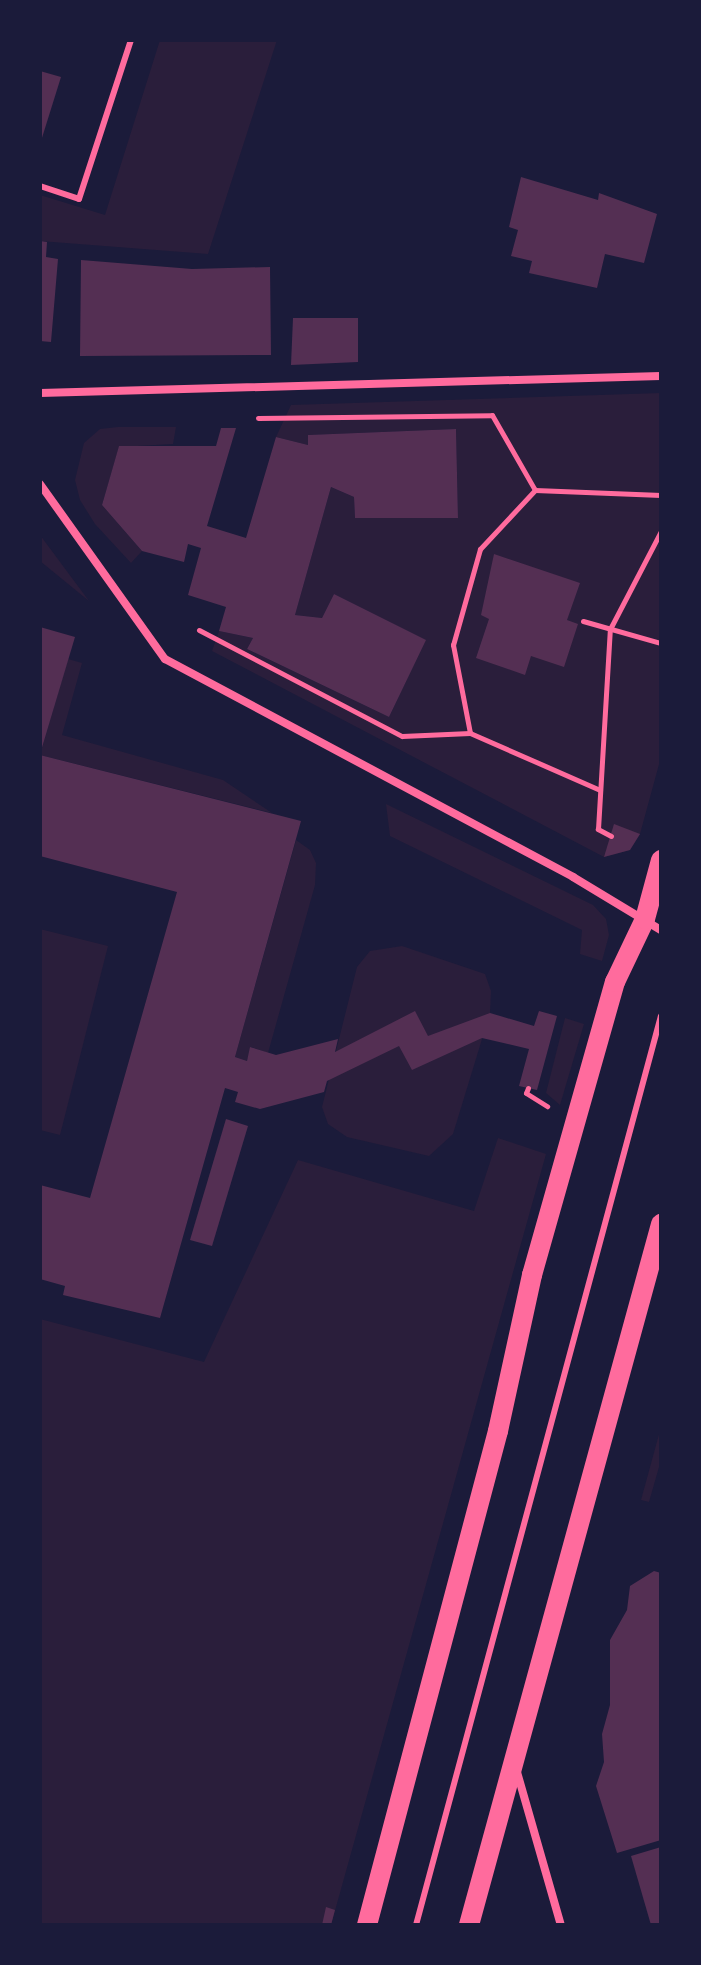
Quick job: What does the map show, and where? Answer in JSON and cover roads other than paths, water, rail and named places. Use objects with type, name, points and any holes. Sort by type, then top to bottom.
[{"type":"main road","points":[[367,1925],[498,1431],[532,1275],[615,982],[653,924],[661,860]]},
{"type":"main road","points":[[469,1925],[661,1224]]},
{"type":"street","points":[[40,393],[661,376]]},
{"type":"street","points":[[40,484],[165,659],[653,924]]},
{"type":"street","points":[[514,1763],[561,1925]]},
{"type":"lane","points":[[40,186],[79,199],[131,40]]},
{"type":"lane","points":[[416,1925],[661,1016]]}]
